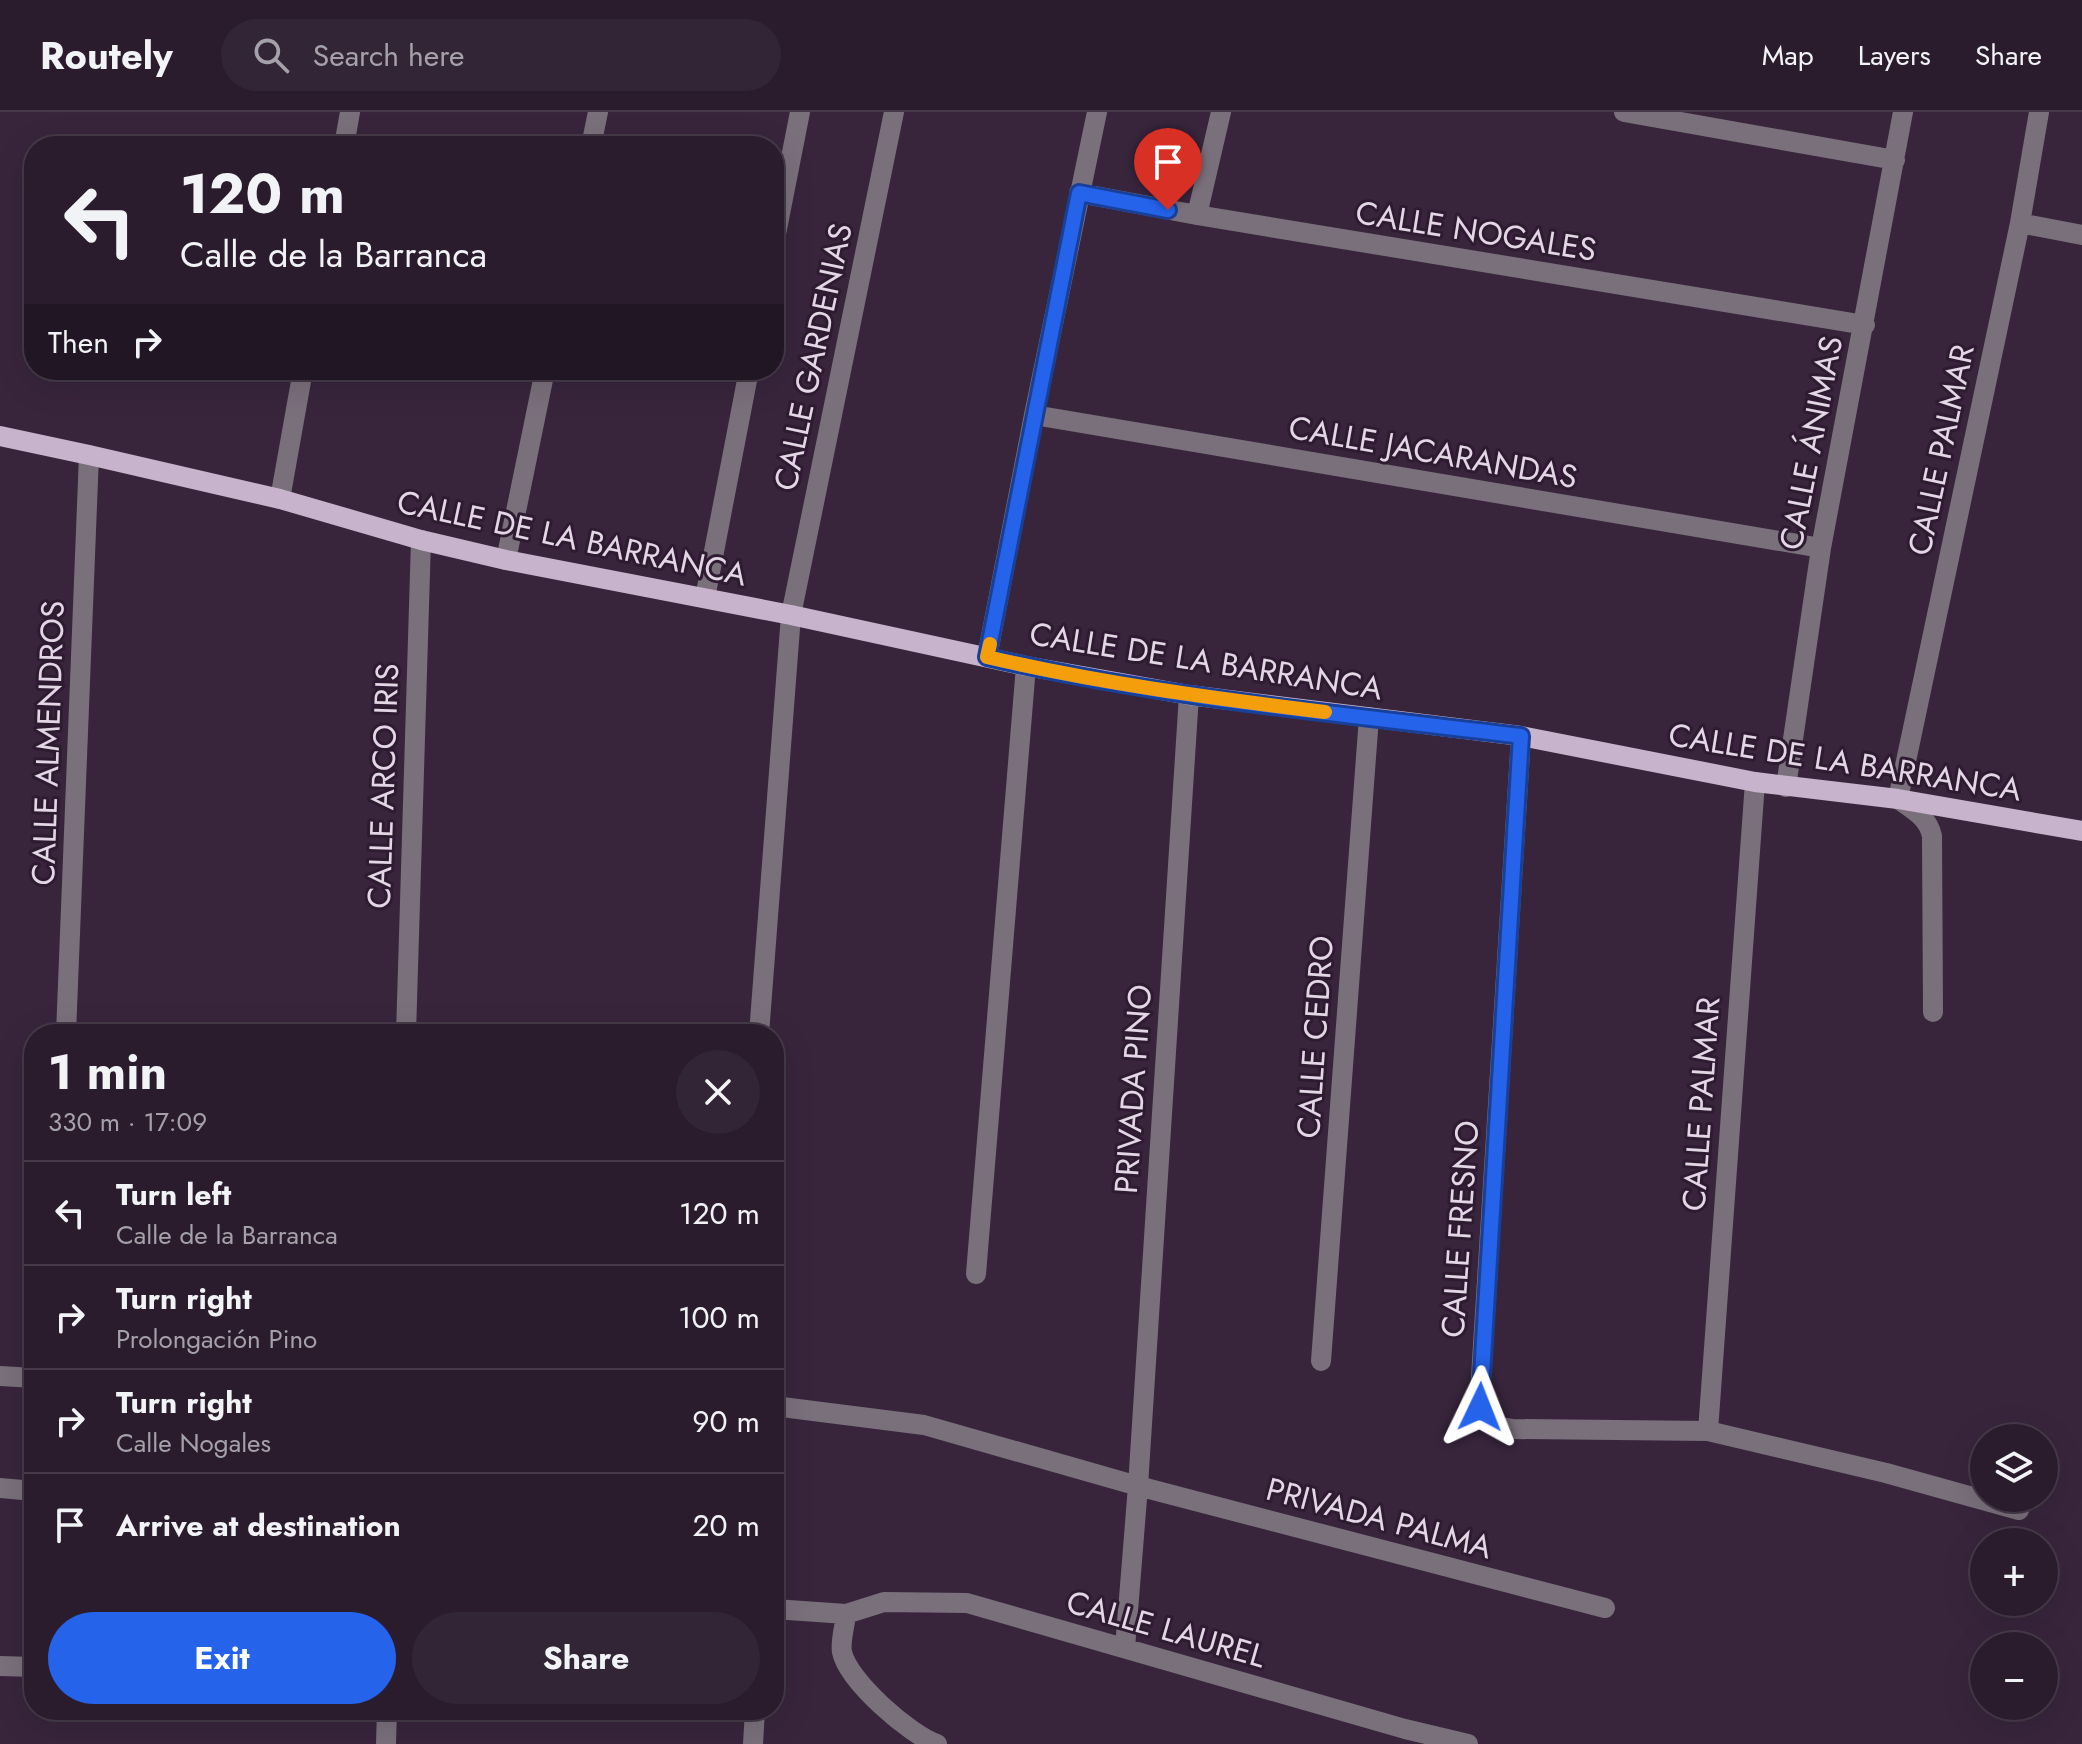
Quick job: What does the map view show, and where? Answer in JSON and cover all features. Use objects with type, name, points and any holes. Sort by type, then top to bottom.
[{"type":"main road","name":"CALLE DE LA BARRANCA","points":[[0,436],[280,499],[421,540],[506,560],[791,615],[1026,666],[1189,695],[1521,736],[1755,782],[1898,799],[2082,831]]},
{"type":"street","points":[[346,136],[350,112]]},
{"type":"street","points":[[593,136],[598,112]]},
{"type":"street","points":[[784,193],[800,112]]},
{"type":"street","name":"CALLE GARDENIAS","points":[[760,1024],[791,615],[894,112]]},
{"type":"street","points":[[987,657],[1097,112]]},
{"type":"street","points":[[1197,215],[1221,112]]},
{"type":"street","points":[[1624,112],[1895,160]]},
{"type":"street","name":"CALLE ÁNIMAS","points":[[1786,787],[1821,548],[1903,112]]},
{"type":"street","name":"CALLE PALMAR","points":[[1898,799],[2020,223],[2039,112]]},
{"type":"street","name":"CALLE NOGALES","points":[[1079,193],[1865,325]]},
{"type":"street","points":[[2020,223],[2082,235]]},
{"type":"street","points":[[280,499],[301,380]]},
{"type":"street","points":[[506,560],[543,380]]},
{"type":"street","points":[[705,598],[747,380]]},
{"type":"street","name":"CALLE JACARANDAS","points":[[1034,415],[1821,548]]},
{"type":"street","name":"CALLE ALMENDROS","points":[[66,1024],[89,455]]},
{"type":"street","name":"CALLE ARCO IRIS","points":[[406,1024],[421,540]]},
{"type":"street","points":[[976,1274],[1026,666]]},
{"type":"street","name":"PRIVADA PINO","points":[[1125,1648],[1189,695]]},
{"type":"street","name":"CALLE CEDRO","points":[[1321,1361],[1369,717]]},
{"type":"street","name":"CALLE FRESNO","points":[[1521,736],[1480,1407],[1485,1420],[1513,1429],[1708,1431],[1970,1496]]},
{"type":"street","name":"CALLE PALMAR","points":[[1708,1431],[1755,782]]},
{"type":"street","points":[[1898,799],[1924,818],[1932,836],[1933,1012]]},
{"type":"street","points":[[0,1376],[24,1377]]},
{"type":"street","name":"PRIVADA PALMA","points":[[784,1407],[924,1425],[1138,1486],[1605,1608]]},
{"type":"street","points":[[0,1488],[24,1490]]},
{"type":"street","name":"CALLE LAUREL","points":[[846,1614],[884,1602],[967,1603],[1125,1648],[1404,1736],[1468,1744]]},
{"type":"street","points":[[784,1610],[846,1614],[842,1650],[847,1668],[908,1729],[937,1744]]},
{"type":"street","points":[[0,1666],[24,1667]]},
{"type":"street","points":[[386,1744],[387,1720]]},
{"type":"street","points":[[753,1744],[754,1720]]},
{"type":"slow traffic","points":[[990,644],[987,657],[1026,666],[1189,695],[1325,712]]},
{"type":"route","points":[[1168,210],[1079,193],[987,657],[1189,695],[1521,736],[1480,1407]]}]
